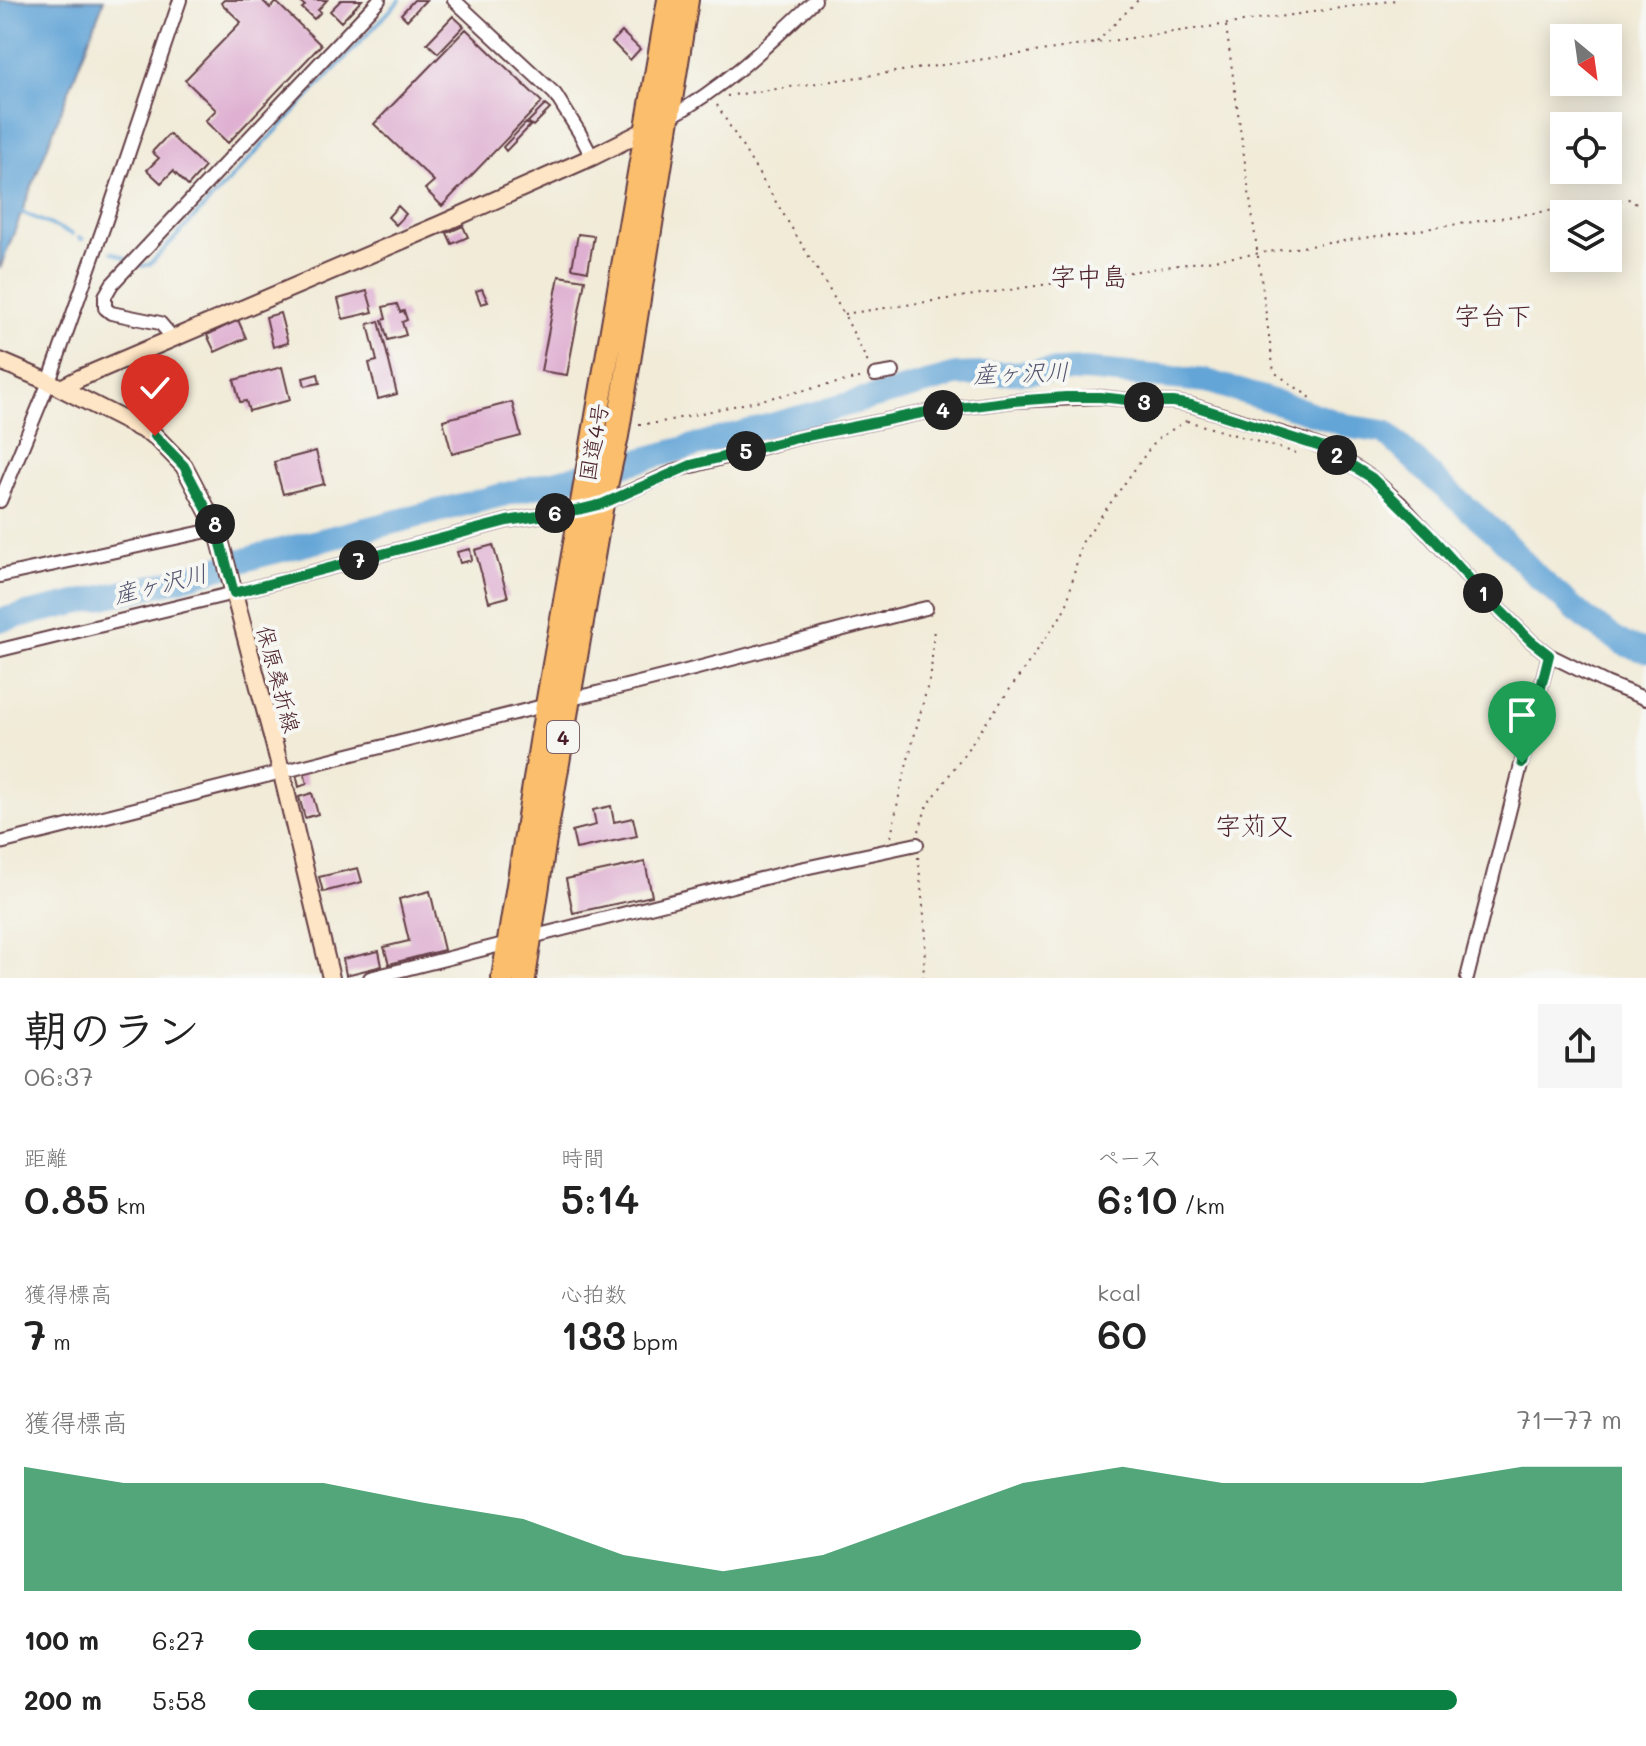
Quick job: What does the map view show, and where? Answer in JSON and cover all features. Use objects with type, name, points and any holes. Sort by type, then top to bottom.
[{"type":"highway","name":"国道4号","points":[[524,978],[570,699],[593,502],[593,441],[669,0]]},
{"type":"highway","name":"国道4号","points":[[503,978],[547,705],[593,502],[617,430],[687,0]]},
{"type":"main road","points":[[51,383],[80,378],[592,157],[667,119]]},
{"type":"main road","name":"保原桑折線","points":[[0,361],[51,383],[155,436],[184,466],[217,529],[281,770],[331,978]]},
{"type":"street","points":[[0,501],[51,383],[180,0]]},
{"type":"street","points":[[173,338],[160,323],[111,313],[105,308],[105,296],[112,284],[379,0]]},
{"type":"street","points":[[454,0],[555,94],[592,157]]},
{"type":"street","points":[[667,119],[710,93],[748,64],[815,0]]},
{"type":"street","points":[[875,375],[893,372]]},
{"type":"street","points":[[0,650],[593,502],[691,465],[797,438],[927,412],[1013,401],[1100,397],[1191,405],[1324,448],[1372,478],[1531,641],[1549,655],[1646,699]]},
{"type":"street","points":[[0,576],[217,529]]},
{"type":"street","points":[[570,699],[926,608]]},
{"type":"street","points":[[1467,978],[1549,655]]},
{"type":"street","points":[[0,843],[547,705]]},
{"type":"street","points":[[370,978],[800,869],[917,844]]},
{"type":"path","points":[[1096,43],[1138,0]]},
{"type":"path","points":[[710,93],[727,96],[1396,0]]},
{"type":"path","points":[[1226,24],[1274,372],[1311,398]]},
{"type":"path","points":[[617,430],[875,375],[844,314],[710,93]]},
{"type":"path","points":[[844,314],[1630,199],[1636,204]]},
{"type":"path","points":[[923,978],[926,935],[917,844],[926,808],[1058,621],[1067,604],[1081,544],[1150,448],[1160,437],[1186,421],[1191,405]]},
{"type":"path","points":[[1186,421],[1303,455]]},
{"type":"path","points":[[888,850],[901,786],[931,673],[934,627]]},
{"type":"water","points":[[0,0],[104,0],[0,269]]},
{"type":"building","points":[[224,0],[262,0],[270,8],[276,2],[321,45],[228,143],[205,121],[216,110],[185,80],[241,22],[221,3]]},
{"type":"building","points":[[298,0],[327,0],[314,19]]},
{"type":"building","points":[[341,0],[362,0],[341,22],[330,11]]},
{"type":"building","points":[[414,0],[426,0],[407,20],[401,14]]},
{"type":"building","points":[[453,16],[464,26],[438,53],[427,43]]},
{"type":"building","points":[[466,29],[542,102],[442,206],[425,189],[434,181],[374,124]]},
{"type":"building","points":[[622,32],[640,49],[630,60],[612,42]]},
{"type":"building","points":[[545,105],[550,109],[533,126],[528,122]]},
{"type":"building","points":[[526,123],[530,126],[506,151],[503,147]]},
{"type":"building","points":[[169,134],[205,167],[188,186],[173,171],[161,183],[147,170],[159,158],[152,152]]},
{"type":"building","points":[[398,206],[406,214],[396,225],[388,217]]},
{"type":"building","points":[[463,226],[468,237],[452,244],[447,233]]},
{"type":"building","points":[[578,234],[594,236],[588,271],[572,268]]},
{"type":"building","points":[[559,276],[585,280],[567,375],[541,371]]},
{"type":"building","points":[[482,289],[488,302],[481,304],[476,291]]},
{"type":"building","points":[[367,291],[373,312],[343,319],[338,299]]},
{"type":"building","points":[[397,304],[407,320],[402,322],[406,335],[388,340],[382,320],[386,319],[383,307]]},
{"type":"building","points":[[280,313],[288,343],[273,347],[266,317]]},
{"type":"building","points":[[238,320],[246,338],[215,352],[207,335]]},
{"type":"building","points":[[379,321],[397,394],[378,399],[369,363],[377,361],[368,324]]},
{"type":"building","points":[[282,367],[290,400],[249,411],[246,401],[240,402],[234,380]]},
{"type":"building","points":[[318,374],[320,383],[305,386],[303,378]]},
{"type":"building","points":[[512,402],[521,436],[452,454],[443,420]]},
{"type":"building","points":[[316,451],[324,484],[283,494],[274,462]]},
{"type":"building","points":[[493,545],[508,597],[489,602],[475,550]]},
{"type":"building","points":[[470,549],[472,560],[460,563],[457,552]]},
{"type":"building","points":[[304,772],[307,784],[299,787],[296,774]]},
{"type":"building","points":[[312,793],[318,814],[305,818],[299,797]]},
{"type":"building","points":[[611,806],[614,822],[633,818],[637,836],[576,849],[572,831],[596,825],[593,810]]},
{"type":"building","points":[[645,862],[652,896],[573,913],[566,879]]},
{"type":"building","points":[[358,868],[362,882],[323,892],[319,877]]},
{"type":"building","points":[[430,891],[444,950],[389,964],[384,947],[409,941],[399,899]]},
{"type":"building","points":[[379,951],[382,966],[346,975],[343,959]]},
{"type":"waterway","points":[[140,265],[150,264],[155,259],[400,0]]},
{"type":"waterway","points":[[19,211],[72,234]]},
{"type":"waterway","points":[[79,238],[83,239]]},
{"type":"waterway","points":[[112,252],[128,259]]},
{"type":"waterway","name":"産ヶ沢川","points":[[0,620],[170,582],[262,555],[634,462],[956,375],[1085,370],[1207,381],[1351,427],[1385,432],[1585,618],[1624,644],[1646,651]]},
{"type":"district","name":"字中島","points":[[1089,276]]},
{"type":"district","name":"字台下","points":[[1493,315]]},
{"type":"district","name":"字苅又","points":[[1254,825]]},
{"type":"route","points":[[155,436],[184,466],[217,529],[234,593],[507,521],[602,504],[691,465],[797,438],[927,412],[1066,397],[1191,405],[1324,448],[1372,478],[1400,503],[1531,641],[1549,655],[1522,763]]}]
